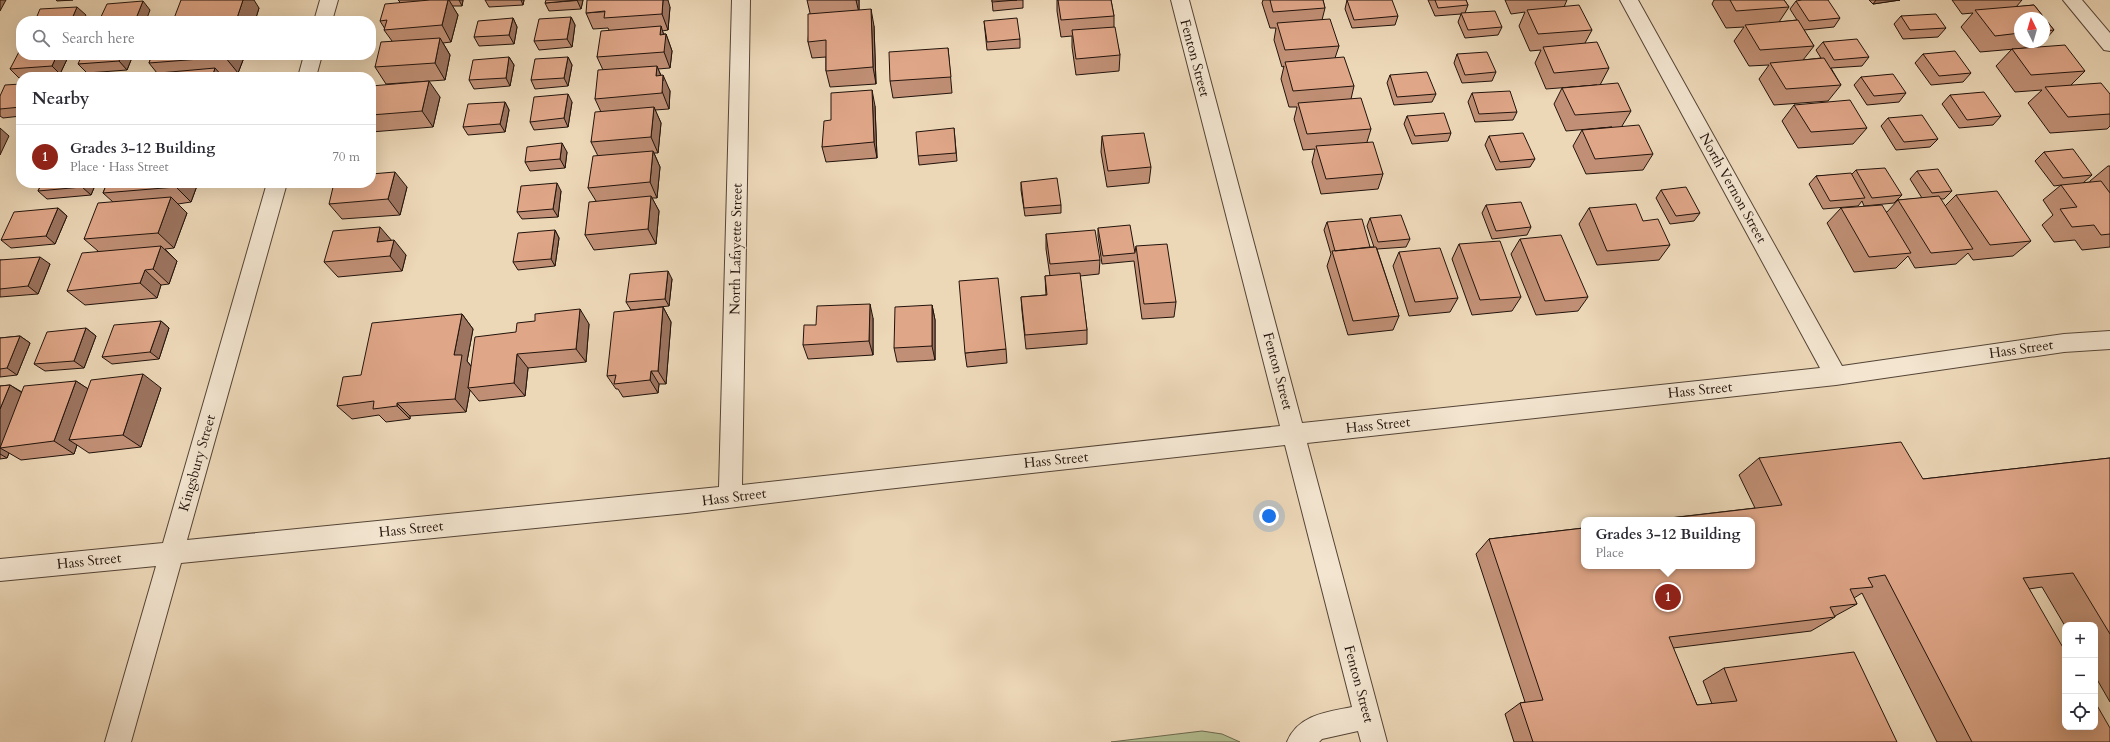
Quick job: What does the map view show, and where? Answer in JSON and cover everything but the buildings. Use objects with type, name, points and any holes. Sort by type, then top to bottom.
[{"type":"street","points":[[324,16],[329,0]]},
{"type":"street","name":"North Lafayette Street","points":[[730,497],[741,0]]},
{"type":"street","name":"Fenton Street","points":[[1180,0],[1374,742]]},
{"type":"street","name":"North Vernon Street","points":[[1629,0],[1836,376]]},
{"type":"street","points":[[2072,0],[2110,45]]},
{"type":"street","points":[[308,72],[312,60]]},
{"type":"street","name":"Kingsbury Street","points":[[118,742],[276,188]]},
{"type":"street","name":"Hass Street","points":[[0,570],[730,497],[886,478],[1836,376],[2064,343],[2110,340]]},
{"type":"street","points":[[1300,742],[1315,728],[1368,716]]},
{"type":"green space","points":[[1202,731],[1222,734],[1240,742],[1111,742]]},
{"type":"place","name":"Grades 3-12 Building","points":[[1668,597]]}]
